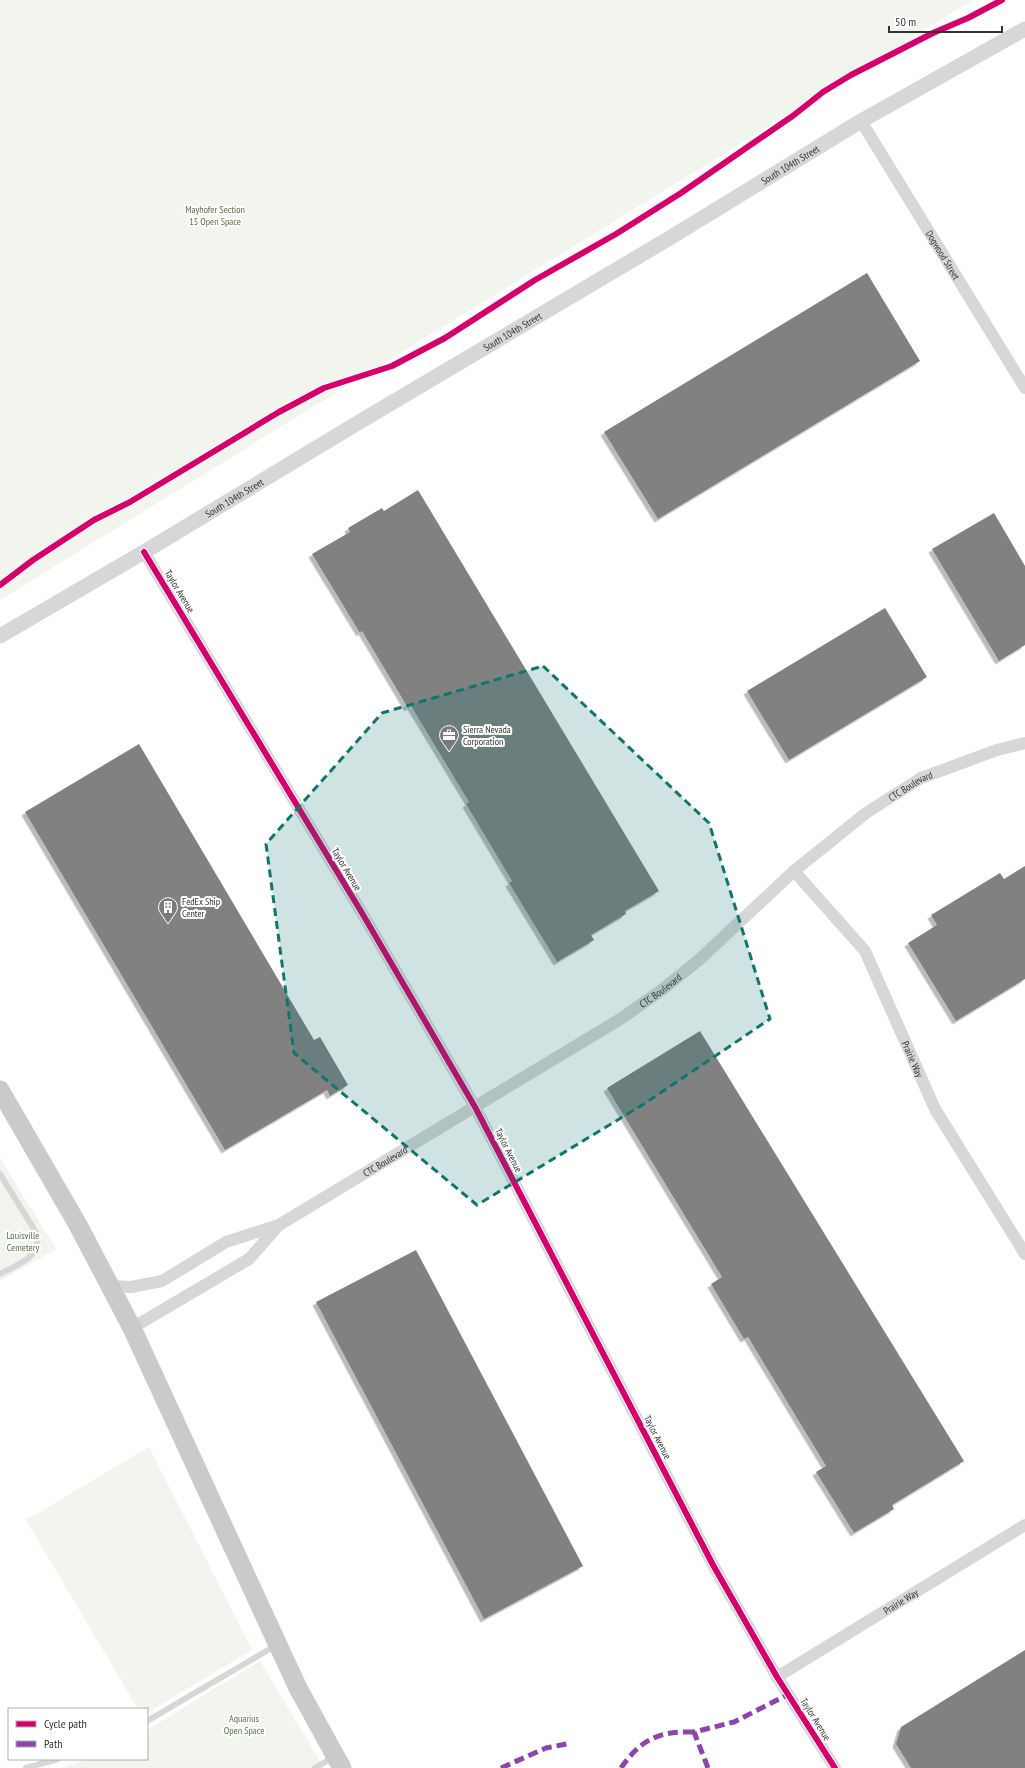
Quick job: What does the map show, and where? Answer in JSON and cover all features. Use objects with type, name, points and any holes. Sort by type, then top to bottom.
[{"type":"main road","points":[[0,1090],[78,1225],[132,1328],[278,1645],[339,1762]]},
{"type":"street","name":"South 104th Street","points":[[0,636],[144,552],[361,421],[675,235],[861,121],[1025,29]]},
{"type":"street","name":"Dogwood Street","points":[[861,121],[1025,388]]},
{"type":"street","name":"Taylor Avenue","points":[[144,552],[358,906],[475,1107],[713,1565],[777,1677],[835,1768]]},
{"type":"street","name":"CTC Boulevard","points":[[110,1286],[131,1287],[162,1281],[226,1242],[279,1225],[622,1018],[663,990],[716,945],[794,872],[866,813],[921,778],[997,750],[1025,743]]},
{"type":"street","name":"Prairie Way","points":[[794,872],[865,951],[935,1108],[1025,1254]]},
{"type":"street","name":"CTC Boulevard","points":[[132,1328],[249,1259],[279,1225]]},
{"type":"street","name":"Prairie Way","points":[[777,1677],[1025,1525]]},
{"type":"lane","points":[[0,1174],[37,1234],[38,1242],[37,1250],[30,1257],[0,1274]]},
{"type":"lane","points":[[148,1720],[278,1645]]},
{"type":"lane","points":[[26,1768],[54,1760]]},
{"type":"lane","points":[[315,1768],[339,1762]]},
{"type":"highlighted area","points":[[543,666],[709,823],[770,1019],[644,1104],[477,1205],[294,1053],[266,844],[382,713]]},
{"type":"green space","name":"Mayhofer Section 15 Open Space","points":[[0,0],[973,0],[0,600]]},
{"type":"green space","name":"Louisville Cemetery","points":[[0,1158],[56,1249],[0,1281]]},
{"type":"green space","points":[[149,1447],[252,1650],[148,1712],[148,1708],[137,1708],[26,1520]]},
{"type":"green space","name":"Aquarius Open Space","points":[[260,1661],[324,1768],[62,1768],[84,1760],[148,1760],[148,1729]]},
{"type":"building","points":[[867,273],[920,361],[658,519],[604,432]]},
{"type":"building","points":[[418,490],[659,891],[625,911],[626,914],[591,935],[594,940],[557,962],[509,883],[512,881],[466,804],[469,802],[411,706],[408,708],[362,631],[360,633],[312,554],[350,532],[348,528],[382,508],[384,511]]},
{"type":"building","points":[[994,513],[1025,566],[1025,645],[999,661],[932,549]]},
{"type":"building","points":[[885,608],[927,677],[789,760],[747,691]]},
{"type":"building","name":"FedEx Ship Center","points":[[139,744],[314,1040],[320,1037],[348,1085],[330,1096],[327,1090],[225,1150],[25,812]]},
{"type":"building","points":[[1025,866],[1025,979],[956,1021],[908,943],[937,925],[931,915],[1000,873],[1004,879]]},
{"type":"building","points":[[700,1031],[964,1461],[892,1505],[894,1509],[854,1533],[816,1472],[826,1466],[748,1337],[744,1339],[711,1284],[722,1277],[607,1088]]},
{"type":"building","points":[[416,1250],[583,1566],[484,1619],[316,1302]]},
{"type":"building","points":[[1025,1650],[1025,1768],[911,1768],[896,1744],[901,1727]]},
{"type":"marked path","points":[[708,1768],[694,1732],[734,1722],[789,1694]]},
{"type":"marked path","points":[[621,1768],[636,1750],[652,1739],[671,1733],[694,1732]]},
{"type":"marked path","points":[[501,1768],[546,1748],[571,1743]]},
{"type":"cycle path","points":[[0,585],[33,560],[94,520],[130,502],[279,412],[324,388],[392,366],[445,338],[535,280],[616,234],[681,193],[794,115],[823,92],[851,75],[1002,0]]},
{"type":"cycle path","points":[[144,552],[362,913],[475,1107],[713,1565],[777,1677],[835,1768]]},
{"type":"place","name":"Sierra Nevada Corporation","points":[[449,752]]},
{"type":"place","name":"FedEx Ship Center","points":[[168,924]]}]
